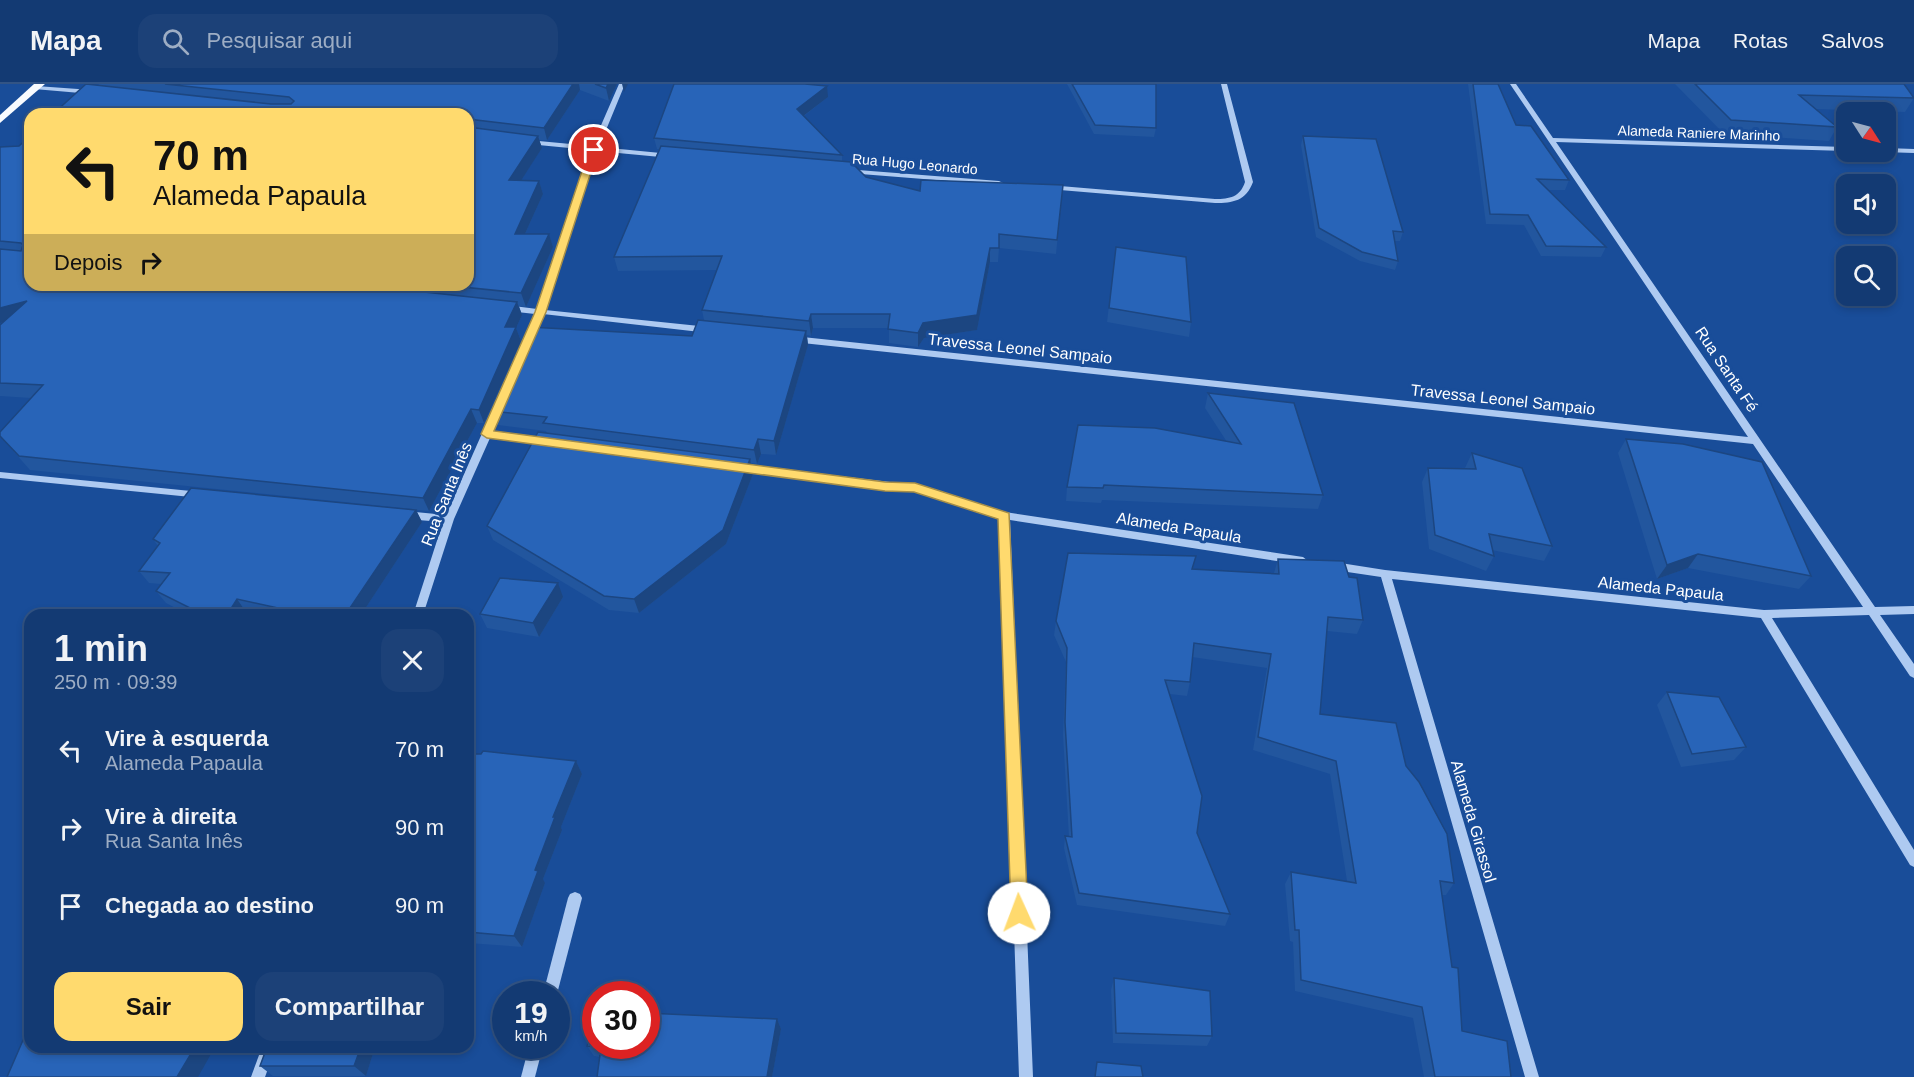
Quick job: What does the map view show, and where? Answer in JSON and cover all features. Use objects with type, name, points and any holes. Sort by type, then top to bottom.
[{"type":"main road","points":[[0,120],[38,86]]},
{"type":"street","points":[[522,352],[540,312],[594,150],[622,84]]},
{"type":"street","points":[[1036,186],[1236,201],[1246,192],[1249,182],[1224,84]]},
{"type":"street","name":"Rua Santa Fé","points":[[1513,84],[1914,673]]},
{"type":"street","points":[[38,86],[106,93]]},
{"type":"street","name":"Alameda Raniere Marinho","points":[[1551,140],[1836,149]]},
{"type":"street","points":[[514,141],[677,157]]},
{"type":"street","points":[[1896,150],[1914,151]]},
{"type":"street","name":"Rua Hugo Leonardo","points":[[844,171],[1012,184]]},
{"type":"street","points":[[493,307],[719,331]]},
{"type":"street","name":"Travessa Leonel Sampaio","points":[[779,337],[1757,441]]},
{"type":"street","name":"Rua Santa Inês","points":[[420,609],[449,519],[505,393]]},
{"type":"street","points":[[487,434],[557,443]]},
{"type":"street","name":"Alameda Papaula","points":[[733,466],[915,488],[1005,516],[1316,563]]},
{"type":"street","points":[[0,476],[213,496]]},
{"type":"street","points":[[390,513],[449,519]]},
{"type":"street","points":[[1005,516],[1026,1077]]},
{"type":"street","name":"Alameda Papaula","points":[[1327,565],[1385,574],[1764,614],[1914,610]]},
{"type":"street","name":"Alameda Girassol","points":[[1385,574],[1532,1077]]},
{"type":"street","points":[[1764,614],[1914,861]]},
{"type":"street","points":[[553,981],[575,898]]},
{"type":"street","points":[[258,1077],[267,1053]]},
{"type":"street","points":[[528,1077],[533,1059]]},
{"type":"building","points":[[86,84],[271,104],[291,104],[294,101],[289,97],[165,84],[573,84],[544,128],[474,120],[474,108],[60,108]]},
{"type":"building","points":[[595,84],[608,84],[606,88]]},
{"type":"building","points":[[674,84],[827,86],[797,109],[842,155],[654,138]]},
{"type":"building","points":[[1072,84],[1156,84],[1156,128],[1095,125]]},
{"type":"building","points":[[1473,84],[1498,84],[1516,125],[1531,126],[1569,180],[1537,179],[1606,247],[1546,246],[1528,215],[1490,214]]},
{"type":"building","points":[[1695,84],[1904,84],[1914,98],[1799,95],[1836,127],[1731,120]]},
{"type":"building","points":[[474,128],[538,136],[509,180],[539,181],[515,234],[549,234],[521,293],[474,288]]},
{"type":"building","points":[[1303,136],[1376,139],[1403,232],[1393,231],[1398,261],[1362,252],[1319,228]]},
{"type":"building","points":[[24,141],[24,291],[415,291],[517,302],[505,327],[516,327],[479,410],[471,409],[423,498],[19,456],[0,436],[0,432],[43,385],[0,383],[0,325],[27,301],[0,308],[0,249],[21,251],[23,245],[0,241],[0,147],[19,146]]},
{"type":"building","points":[[661,146],[851,162],[866,177],[920,191],[921,180],[1063,185],[1057,240],[999,234],[999,248],[990,248],[977,315],[923,323],[918,333],[888,329],[890,314],[811,314],[809,321],[702,310],[722,256],[614,257]]},
{"type":"building","points":[[1116,247],[1186,257],[1191,322],[1109,308]]},
{"type":"building","points":[[698,320],[806,331],[774,441],[758,439],[754,450],[543,423],[547,417],[492,411],[529,327],[692,336]]},
{"type":"building","points":[[1208,393],[1294,403],[1323,495],[1104,485],[1103,488],[1067,487],[1078,425],[1155,428],[1241,444]]},
{"type":"building","points":[[538,432],[750,459],[723,530],[634,599],[604,596],[487,526]]},
{"type":"building","points":[[1626,439],[1683,444],[1762,462],[1811,576],[1698,554],[1667,565]]},
{"type":"building","points":[[1472,453],[1522,468],[1552,546],[1489,534],[1494,556],[1435,535],[1428,468],[1476,469]]},
{"type":"building","points":[[191,488],[416,510],[349,609],[283,609],[237,599],[231,609],[192,609],[156,591],[170,573],[139,571],[160,543],[153,539]]},
{"type":"building","points":[[1068,553],[1196,556],[1192,569],[1279,574],[1278,559],[1344,561],[1349,577],[1357,578],[1363,620],[1328,617],[1320,714],[1396,723],[1406,766],[1419,782],[1447,834],[1454,883],[1440,881],[1452,967],[1458,968],[1462,1031],[1507,1041],[1511,1077],[1435,1077],[1422,1007],[1301,980],[1299,930],[1295,930],[1291,872],[1356,883],[1336,761],[1258,737],[1271,654],[1194,643],[1190,682],[1165,680],[1202,796],[1197,833],[1230,914],[1079,893],[1065,836],[1072,837],[1065,722],[1067,648],[1056,621]]},
{"type":"building","points":[[500,578],[558,583],[533,623],[480,614]]},
{"type":"building","points":[[1667,692],[1719,697],[1746,747],[1692,754]]},
{"type":"building","points":[[483,751],[576,761],[553,817],[555,817],[535,870],[538,871],[514,936],[474,933],[474,754],[481,754]]},
{"type":"building","points":[[1114,978],[1210,991],[1212,1036],[1116,1033]]},
{"type":"building","points":[[660,1014],[777,1019],[767,1077],[597,1077],[599,1059],[660,1059]]},
{"type":"building","points":[[24,1038],[24,1053],[191,1053],[177,1077],[7,1077]]},
{"type":"building","points":[[265,1053],[359,1053],[354,1066],[260,1066]]},
{"type":"building","points":[[1097,1062],[1141,1066],[1143,1077],[1095,1077]]},
{"type":"route","points":[[594,150],[540,312],[487,434],[915,488],[1005,516],[1019,913]]}]
